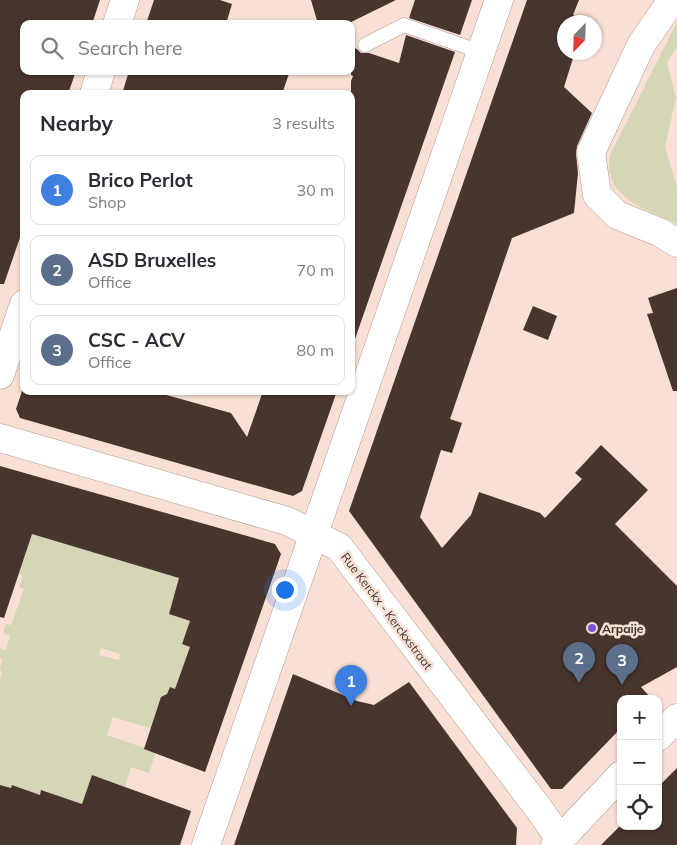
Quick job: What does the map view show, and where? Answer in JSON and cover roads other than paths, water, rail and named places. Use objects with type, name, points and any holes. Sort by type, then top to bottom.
[{"type":"street","points":[[118,20],[125,0]]},
{"type":"street","points":[[206,845],[500,0]]},
{"type":"street","points":[[672,0],[641,45],[591,152],[598,196],[617,215],[659,232],[677,243]]},
{"type":"street","points":[[95,90],[100,75]]},
{"type":"street","points":[[0,376],[20,316]]},
{"type":"street","name":"Rue Kerckx - Kerckxstraat","points":[[0,438],[288,521],[339,547],[539,809],[560,843]]},
{"type":"street","points":[[662,733],[677,718]]},
{"type":"street","points":[[560,843],[617,779]]},
{"type":"lane","points":[[366,45],[404,26],[481,52]]},
{"type":"place","name":"Arpaije","points":[[592,628]]},
{"type":"place","name":"ASD Bruxelles","points":[[579,683]]},
{"type":"place","name":"CSC - ACV","points":[[622,685]]},
{"type":"place","name":"Brico Perlot","points":[[351,706]]}]
